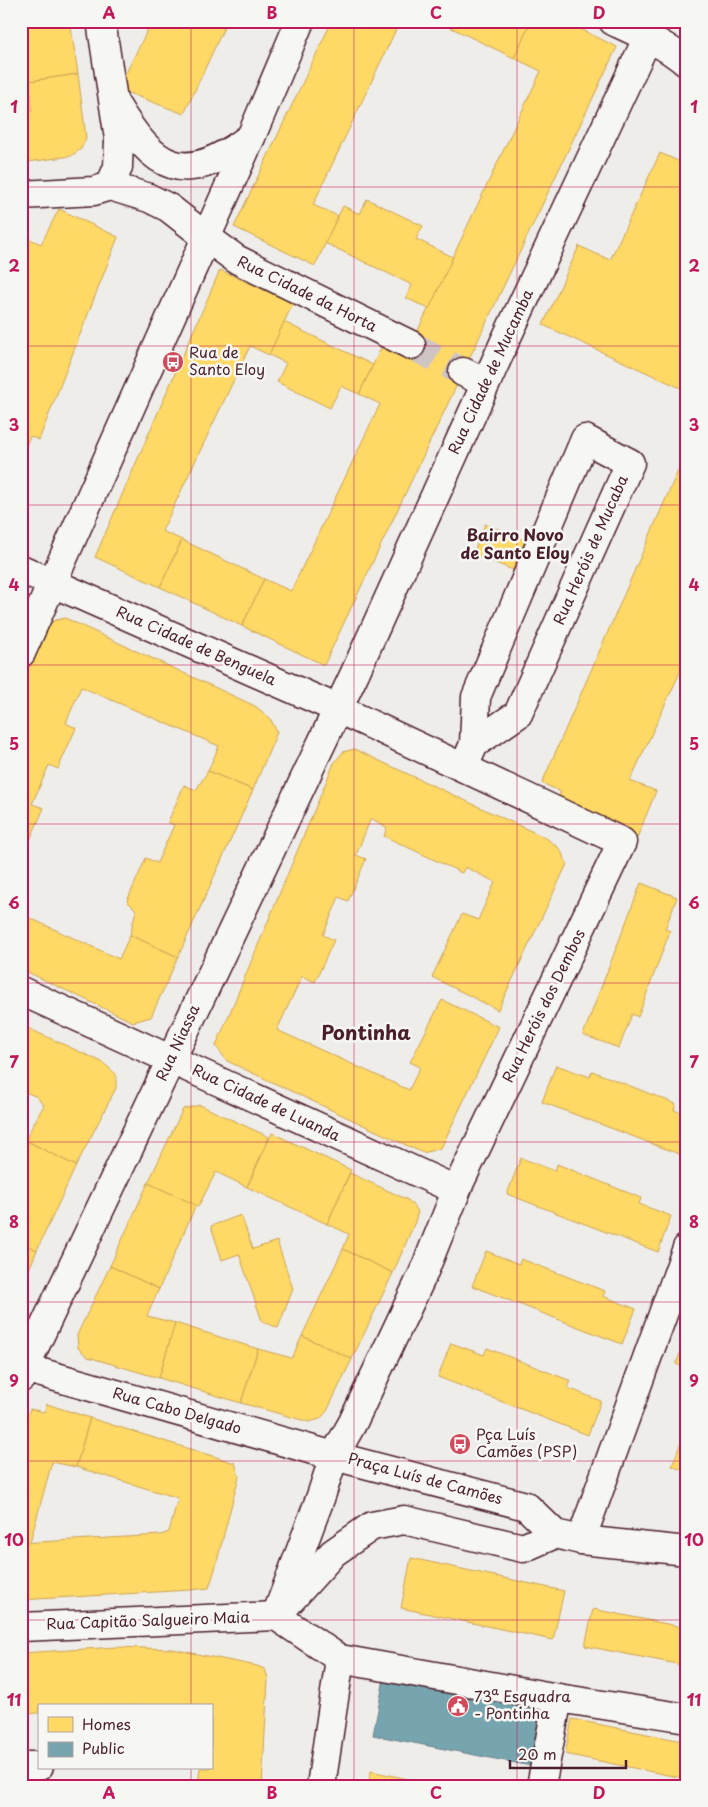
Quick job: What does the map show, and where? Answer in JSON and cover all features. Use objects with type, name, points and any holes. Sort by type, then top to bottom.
[{"type":"street","points":[[21,196],[94,191],[110,186],[118,167],[119,139],[101,21]]},
{"type":"street","points":[[21,653],[251,137],[300,21]]},
{"type":"street","points":[[613,21],[648,37],[687,63]]},
{"type":"street","name":"Rua Cidade de Mucamba","points":[[338,709],[474,377],[648,37]]},
{"type":"street","points":[[115,104],[142,144],[155,156],[182,167],[198,165],[213,160],[233,150],[251,137]]},
{"type":"street","name":"Rua Cidade da Horta","points":[[110,186],[149,198],[169,208],[236,259],[412,345]]},
{"type":"street","name":"Rua Heróis de Mucaba","points":[[585,439],[630,463],[518,714],[469,755],[476,697],[585,439]]},
{"type":"street","name":"Rua Cidade de Benguela","points":[[21,569],[338,709]]},
{"type":"street","name":"Rua Heróis dos Dembos","points":[[334,1456],[353,1422],[423,1274],[456,1190],[622,842],[469,755],[338,709]]},
{"type":"street","name":"Rua Niassa","points":[[23,1371],[338,709]]},
{"type":"street","name":"Rua Cidade de Luanda","points":[[21,991],[456,1190]]},
{"type":"street","points":[[581,1540],[687,1248]]},
{"type":"street","name":"Rua Cabo Delgado","points":[[23,1371],[334,1456]]},
{"type":"street","name":"Praça Luís de Camões","points":[[276,1616],[334,1456],[526,1506],[555,1534]]},
{"type":"street","points":[[687,1550],[581,1540],[555,1534],[524,1548],[404,1520],[372,1526],[333,1553],[276,1616],[340,1658],[558,1698],[687,1718]]},
{"type":"street","name":"Rua Capitão Salgueiro Maia","points":[[21,1627],[276,1616]]},
{"type":"street","points":[[322,1786],[340,1658]]},
{"type":"street","points":[[541,1786],[558,1698]]},
{"type":"street","points":[[21,1766],[38,1766]]},
{"type":"building: Homes","points":[[21,21],[70,21],[78,74],[21,83]]},
{"type":"building: Homes","points":[[152,21],[227,21],[184,114],[118,89]]},
{"type":"building: Homes","points":[[332,21],[400,21],[313,205],[338,216],[315,266],[234,227]]},
{"type":"building: Homes","points":[[437,21],[531,21],[514,58]]},
{"type":"building: Homes","points":[[531,21],[564,21],[617,47],[324,665],[242,626],[264,579],[291,591],[380,404],[359,394],[382,346],[405,357],[411,345],[541,71],[514,58]]},
{"type":"building: Homes","points":[[78,74],[86,138],[81,149],[71,156],[21,163],[21,112],[32,111],[30,81]]},
{"type":"building: Homes","points":[[660,153],[687,165],[687,391],[543,325],[579,246],[610,260]]},
{"type":"building: Homes","points":[[367,199],[423,226],[416,239],[453,257],[429,309],[406,298],[412,285],[325,243],[343,206],[360,214]]},
{"type":"building: Homes","points":[[59,209],[118,237],[39,440],[30,436],[21,457],[21,235],[41,244]]},
{"type":"building: Homes","points":[[220,270],[293,303],[269,355],[250,346],[162,531],[182,540],[160,587],[95,557]]},
{"type":"building: Homes","points":[[284,322],[373,365],[359,394],[341,386],[330,408],[277,382],[286,363],[269,355]]},
{"type":"building: Homes","points":[[687,450],[687,657],[630,781],[656,791],[637,838],[557,800],[561,792],[542,783]]},
{"type":"building: Homes","points":[[485,524],[525,540],[513,570],[473,554]]},
{"type":"building: Homes","points":[[182,540],[264,579],[242,626],[160,587]]},
{"type":"building: Homes","points":[[65,618],[255,706],[270,718],[277,732],[253,790],[208,771],[219,746],[81,687],[66,723],[76,728],[58,769],[49,765],[32,804],[44,808],[25,851],[21,849],[21,686],[44,632],[53,621]]},
{"type":"building: Homes","points":[[354,749],[546,838],[560,849],[567,864],[498,1010],[432,977],[462,914],[478,920],[495,882],[465,867],[462,873],[384,836],[387,828],[371,818],[356,855],[366,859],[348,901],[339,897],[323,935],[334,940],[315,982],[302,976],[277,1030],[409,1090],[420,1067],[410,1062],[442,1000],[499,1027],[441,1148],[423,1153],[227,1061],[216,1046],[334,763],[343,752]]},
{"type":"building: Homes","points":[[208,771],[253,790],[178,957],[130,935],[136,910],[127,901],[146,858],[157,863],[174,825],[168,822],[184,785],[196,790]]},
{"type":"building: Homes","points":[[641,883],[677,897],[665,929],[670,931],[638,1017],[632,1014],[619,1048],[583,1035]]},
{"type":"building: Homes","points":[[21,914],[119,959],[130,935],[178,957],[151,1017],[133,1022],[21,969]]},
{"type":"building: Homes","points":[[21,1025],[102,1062],[116,1074],[116,1088],[76,1166],[25,1140],[44,1105],[37,1097],[21,1090]]},
{"type":"building: Homes","points":[[556,1065],[590,1077],[592,1071],[676,1104],[674,1110],[687,1115],[687,1157],[542,1102]]},
{"type":"building: Homes","points":[[200,1105],[269,1137],[247,1187],[216,1172],[198,1207],[148,1183],[183,1109]]},
{"type":"building: Homes","points":[[272,1133],[351,1170],[327,1224],[247,1187]]},
{"type":"building: Homes","points":[[25,1140],[76,1166],[37,1250],[21,1243],[21,1147]]},
{"type":"building: Homes","points":[[521,1158],[555,1171],[557,1164],[641,1198],[639,1204],[671,1216],[658,1252],[507,1194]]},
{"type":"building: Homes","points":[[350,1173],[408,1200],[418,1211],[393,1273],[343,1249],[349,1234],[327,1224]]},
{"type":"building: Homes","points":[[148,1183],[196,1205],[159,1289],[110,1266]]},
{"type":"building: Homes","points":[[241,1215],[253,1249],[277,1241],[293,1289],[278,1328],[262,1321],[239,1254],[222,1260],[211,1226]]},
{"type":"building: Homes","points":[[21,1243],[37,1250],[21,1289]]},
{"type":"building: Homes","points":[[343,1249],[393,1273],[352,1359],[302,1336]]},
{"type":"building: Homes","points":[[486,1251],[519,1264],[521,1259],[605,1291],[603,1296],[636,1309],[622,1344],[472,1286]]},
{"type":"building: Homes","points":[[110,1266],[159,1289],[147,1316],[175,1323],[159,1378],[88,1357],[78,1348],[77,1335]]},
{"type":"building: Homes","points":[[175,1323],[258,1349],[241,1403],[159,1378]]},
{"type":"building: Homes","points":[[687,1335],[687,1369],[676,1364]]},
{"type":"building: Homes","points":[[302,1336],[352,1359],[327,1411],[320,1419],[309,1422],[241,1403],[258,1349],[292,1358]]},
{"type":"building: Homes","points":[[451,1343],[484,1355],[487,1348],[571,1381],[568,1388],[601,1401],[588,1435],[438,1377]]},
{"type":"building: Homes","points":[[47,1404],[90,1418],[76,1467],[52,1462],[30,1542],[21,1543],[21,1429],[30,1409],[44,1412]]},
{"type":"building: Homes","points":[[90,1418],[235,1463],[239,1476],[209,1588],[21,1600],[21,1543],[161,1535],[169,1532],[178,1498],[76,1467]]},
{"type":"building: Homes","points":[[687,1429],[687,1472],[672,1466]]},
{"type":"building: Homes","points":[[411,1558],[564,1591],[553,1640],[401,1608]]},
{"type":"building: Homes","points":[[593,1609],[687,1628],[687,1666],[585,1646]]},
{"type":"building: Homes","points":[[117,1647],[172,1649],[265,1669],[268,1679],[262,1786],[198,1786],[200,1770],[212,1770],[212,1704],[38,1704],[38,1713],[22,1714],[21,1723],[21,1653]]},
{"type":"building: Homes","points":[[572,1719],[687,1742],[687,1779],[565,1754]]},
{"type":"building: Homes","points":[[371,1771],[440,1786],[368,1786]]},
{"type":"building: Public","points":[[384,1679],[542,1711],[531,1766],[373,1735]]},
{"type":"tunnel","points":[[411,345],[463,372]]},
{"type":"place","name":"Rua de Santo Eloy","points":[[173,362]]},
{"type":"place","name":"Pça Luís Camões (PSP)","points":[[460,1444]]},
{"type":"place","name":"73ª Esquadra - Pontinha","points":[[458,1706]]},
{"type":"district","name":"Bairro Novo de Santo Eloy","points":[[515,544]]},
{"type":"district","name":"Pontinha","points":[[366,1033]]}]
